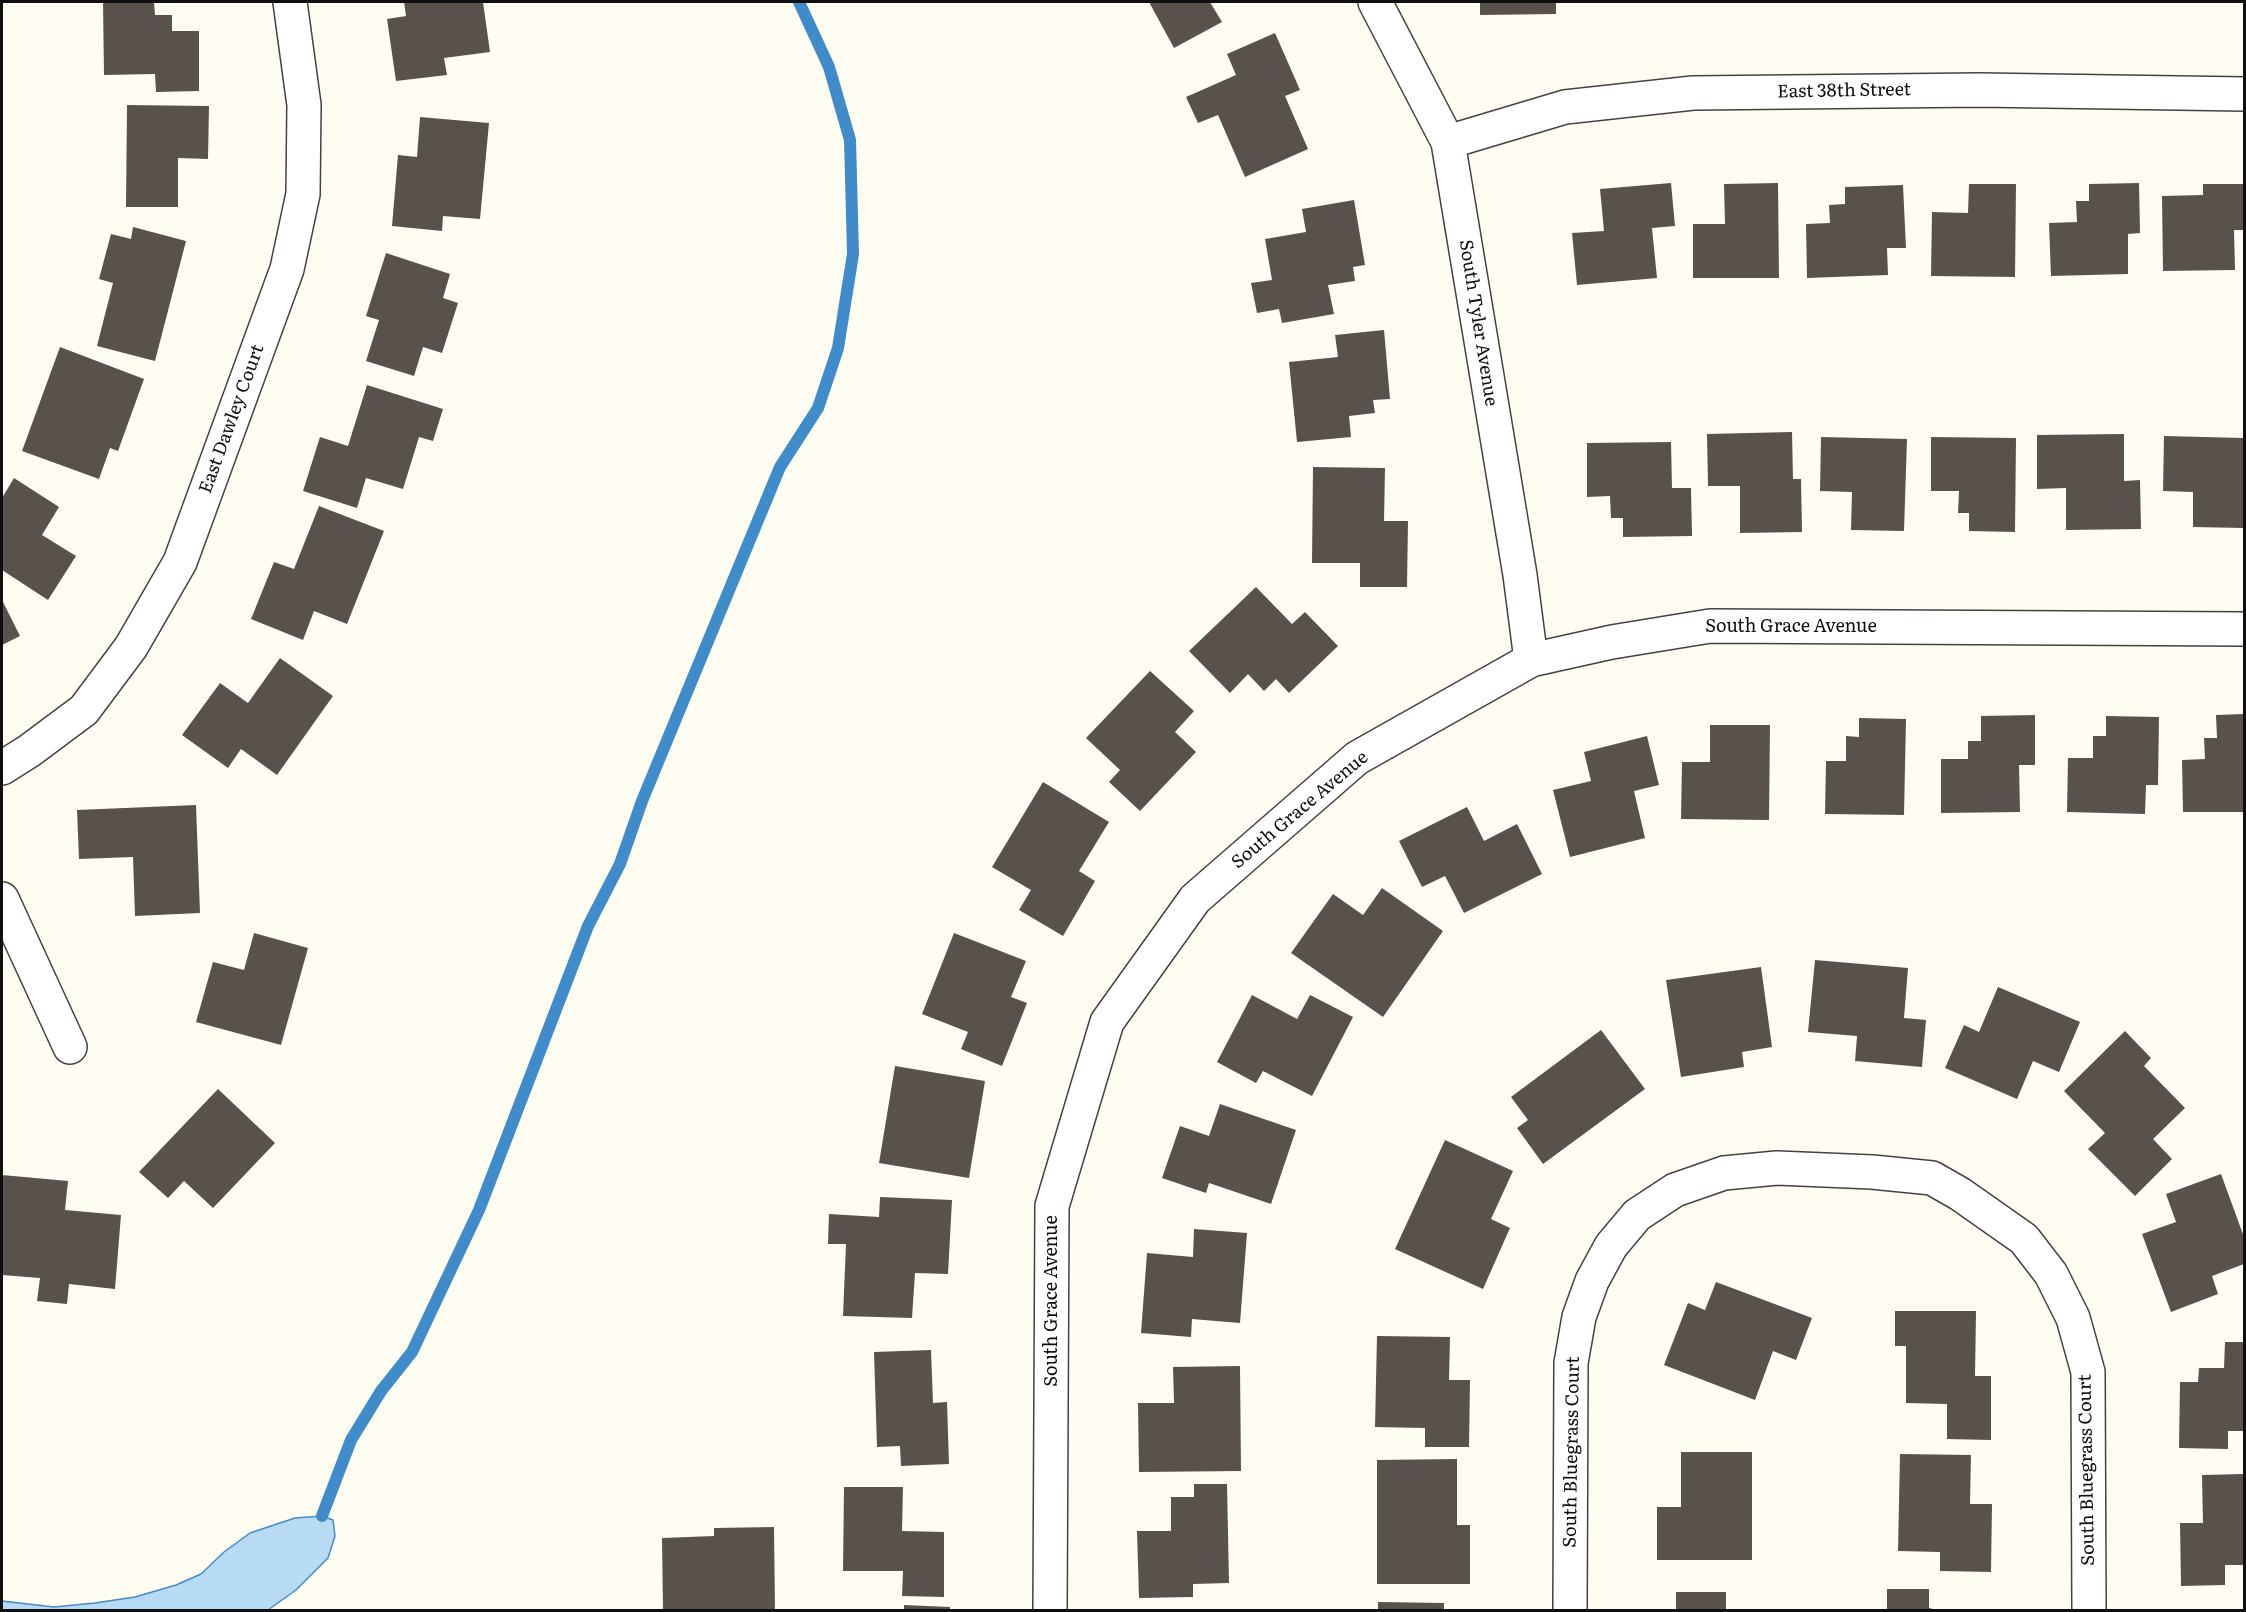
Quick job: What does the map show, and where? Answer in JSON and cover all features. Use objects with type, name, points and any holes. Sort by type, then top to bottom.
[{"type":"street","name":"East Dawley Court","points":[[2,768],[84,710],[131,647],[180,562],[287,270],[303,194],[304,105],[290,2]]},
{"type":"street","name":"South Tyler Avenue","points":[[1375,2],[1449,142],[1520,575],[1531,660]]},
{"type":"street","name":"East 38th Street","points":[[1449,142],[1565,107],[1694,93],[1980,90],[2244,94]]},
{"type":"street","name":"South Grace Avenue","points":[[1050,1611],[1052,1206],[1107,1022],[1195,899],[1357,758],[1531,660],[1612,642],[1710,626],[2244,628]]},
{"type":"street","points":[[2,899],[70,1047]]},
{"type":"street","name":"South Bluegrass Court","points":[[1570,1611],[1571,1363],[1579,1317],[1592,1281],[1611,1246],[1637,1215],[1675,1190],[1724,1173],[1777,1168],[1872,1172],[1932,1178],[1960,1194],[2024,1239],[2051,1274],[2073,1318],[2088,1372],[2089,1611]]},
{"type":"water","points":[[322,1516],[333,1520],[335,1536],[328,1558],[296,1590],[268,1610],[2,1610],[2,1601],[54,1607],[135,1597],[176,1585],[201,1574],[224,1552],[250,1533],[295,1518]]},
{"type":"building","points":[[103,2],[154,2],[155,15],[172,15],[172,31],[199,31],[199,91],[156,92],[155,74],[104,75]]},
{"type":"building","points":[[404,2],[483,2],[490,52],[444,58],[447,75],[396,81],[387,19],[406,16]]},
{"type":"building","points":[[1149,2],[1210,2],[1222,22],[1174,48]]},
{"type":"building","points":[[1480,2],[1556,2],[1556,14],[1480,15]]},
{"type":"building","points":[[1275,33],[1300,90],[1285,96],[1308,149],[1245,177],[1218,115],[1198,123],[1186,97],[1236,75],[1227,54]]},
{"type":"building","points":[[127,105],[209,106],[208,159],[178,158],[178,207],[126,207]]},
{"type":"building","points":[[420,117],[489,123],[480,219],[443,216],[442,231],[392,226],[398,155],[417,157]]},
{"type":"building","points":[[1671,183],[1675,226],[1652,228],[1657,278],[1577,285],[1572,233],[1604,231],[1600,189]]},
{"type":"building","points":[[1778,183],[1779,278],[1693,278],[1693,224],[1725,224],[1724,184]]},
{"type":"building","points":[[2139,183],[2140,233],[2128,234],[2128,274],[2051,276],[2049,223],[2077,222],[2076,201],[2089,201],[2089,184]]},
{"type":"building","points":[[1969,184],[2016,184],[2015,277],[1931,276],[1932,212],[1968,213]]},
{"type":"building","points":[[2203,184],[2244,184],[2244,230],[2234,230],[2235,270],[2163,271],[2162,196],[2203,195]]},
{"type":"building","points":[[1903,185],[1906,248],[1887,248],[1888,275],[1807,278],[1806,224],[1830,223],[1829,205],[1845,204],[1845,187]]},
{"type":"building","points":[[1354,200],[1365,265],[1353,267],[1355,281],[1328,285],[1334,314],[1282,323],[1279,309],[1257,313],[1251,283],[1272,280],[1265,239],[1306,232],[1302,209]]},
{"type":"building","points":[[133,227],[186,241],[155,361],[97,346],[113,283],[99,279],[111,234],[131,239]]},
{"type":"building","points":[[386,253],[450,274],[443,298],[458,303],[442,353],[423,347],[414,376],[366,361],[379,320],[366,316]]},
{"type":"building","points":[[1384,330],[1390,399],[1373,400],[1375,413],[1349,416],[1351,437],[1297,442],[1289,362],[1338,357],[1335,335]]},
{"type":"building","points":[[60,347],[144,379],[118,451],[110,448],[99,479],[22,451]]},
{"type":"building","points":[[367,385],[443,409],[433,441],[419,437],[403,489],[366,478],[357,508],[303,491],[320,437],[348,446]]},
{"type":"building","points":[[1792,432],[1793,479],[1801,479],[1802,532],[1740,533],[1740,486],[1708,486],[1707,434]]},
{"type":"building","points":[[2124,434],[2124,481],[2140,480],[2141,529],[2066,530],[2066,488],[2037,489],[2037,435]]},
{"type":"building","points":[[2164,436],[2244,438],[2244,528],[2193,527],[2193,492],[2163,491]]},
{"type":"building","points":[[1821,437],[1907,439],[1904,531],[1851,530],[1852,492],[1820,491]]},
{"type":"building","points":[[1931,437],[2016,438],[2015,532],[1969,531],[1969,513],[1958,513],[1959,491],[1931,491]]},
{"type":"building","points":[[1671,442],[1672,488],[1691,488],[1692,536],[1623,537],[1623,518],[1611,518],[1610,496],[1587,497],[1587,443]]},
{"type":"building","points":[[1313,467],[1385,468],[1384,521],[1408,521],[1407,587],[1360,587],[1360,563],[1312,563]]},
{"type":"building","points":[[14,478],[59,507],[42,535],[76,556],[48,600],[2,570],[2,498]]},
{"type":"building","points":[[319,506],[384,531],[347,624],[314,611],[303,640],[251,619],[274,562],[294,569]]},
{"type":"building","points":[[1256,587],[1292,624],[1305,612],[1338,646],[1289,693],[1276,679],[1264,691],[1248,674],[1230,693],[1189,651]]},
{"type":"building","points":[[2,600],[20,636],[2,645]]},
{"type":"building","points":[[280,658],[333,696],[277,775],[241,749],[228,768],[182,735],[220,683],[248,703]]},
{"type":"building","points":[[1150,671],[1194,711],[1175,732],[1196,752],[1140,811],[1109,782],[1120,770],[1086,738]]},
{"type":"building","points":[[2244,714],[2244,812],[2183,812],[2182,760],[2205,759],[2204,738],[2217,738],[2216,715]]},
{"type":"building","points":[[2035,715],[2035,765],[2019,765],[2020,812],[1941,813],[1941,759],[1968,759],[1968,741],[1981,741],[1981,716]]},
{"type":"building","points":[[2106,716],[2159,717],[2158,785],[2146,785],[2145,814],[2067,812],[2068,758],[2093,758],[2093,736],[2106,736]]},
{"type":"building","points":[[1859,718],[1906,719],[1904,815],[1825,814],[1826,761],[1846,761],[1846,736],[1859,737]]},
{"type":"building","points":[[1710,725],[1770,725],[1769,820],[1681,819],[1682,762],[1710,762]]},
{"type":"building","points":[[1647,736],[1659,785],[1634,791],[1645,838],[1570,857],[1553,790],[1591,781],[1584,752]]},
{"type":"building","points":[[1043,782],[1109,822],[1079,871],[1095,881],[1063,936],[1019,910],[1031,890],[992,867]]},
{"type":"building","points":[[196,805],[200,913],[135,916],[133,857],[79,859],[77,810]]},
{"type":"building","points":[[1467,807],[1484,841],[1517,824],[1542,874],[1464,913],[1445,876],[1422,887],[1399,841]]},
{"type":"building","points":[[1382,888],[1443,931],[1383,1017],[1291,953],[1333,894],[1363,915]]},
{"type":"building","points":[[254,933],[308,948],[281,1045],[196,1022],[213,962],[244,970]]},
{"type":"building","points":[[954,933],[1026,961],[1011,997],[1027,1003],[1002,1066],[961,1049],[968,1032],[922,1014]]},
{"type":"building","points":[[1815,960],[1908,968],[1904,1018],[1926,1020],[1922,1067],[1855,1061],[1857,1036],[1808,1032]]},
{"type":"building","points":[[1761,967],[1772,1047],[1742,1052],[1744,1067],[1681,1077],[1666,980]]},
{"type":"building","points":[[1998,987],[2080,1022],[2059,1072],[2033,1061],[2017,1099],[1945,1068],[1964,1025],[1979,1032]]},
{"type":"building","points":[[1252,995],[1297,1019],[1310,995],[1353,1017],[1312,1096],[1263,1071],[1256,1083],[1217,1062]]},
{"type":"building","points":[[1601,1030],[1645,1089],[1543,1164],[1517,1128],[1528,1120],[1511,1097]]},
{"type":"building","points":[[2125,1031],[2151,1058],[2144,1066],[2185,1108],[2153,1139],[2172,1159],[2135,1196],[2088,1149],[2105,1133],[2064,1091]]},
{"type":"building","points":[[895,1066],[985,1081],[969,1178],[879,1163]]},
{"type":"building","points":[[218,1089],[275,1143],[213,1208],[184,1181],[168,1198],[139,1172]]},
{"type":"building","points":[[1220,1104],[1296,1130],[1271,1204],[1209,1183],[1206,1193],[1162,1178],[1180,1126],[1209,1136]]},
{"type":"building","points":[[1445,1140],[1513,1171],[1491,1219],[1510,1228],[1483,1289],[1395,1249]]},
{"type":"building","points":[[2221,1174],[2244,1237],[2244,1264],[2212,1276],[2218,1294],[2171,1312],[2142,1234],[2176,1222],[2166,1194]]},
{"type":"building","points":[[2,1175],[68,1181],[65,1210],[121,1215],[115,1289],[69,1284],[67,1304],[37,1301],[40,1278],[2,1275]]},
{"type":"building","points":[[880,1197],[952,1200],[948,1274],[915,1273],[912,1318],[843,1316],[846,1244],[828,1244],[829,1214],[879,1217]]},
{"type":"building","points":[[1194,1229],[1247,1233],[1240,1323],[1192,1319],[1191,1337],[1141,1333],[1147,1253],[1193,1257]]},
{"type":"building","points":[[1716,1282],[1812,1318],[1796,1360],[1773,1351],[1755,1400],[1664,1365],[1688,1303],[1705,1310]]},
{"type":"building","points":[[1895,1311],[1976,1311],[1975,1376],[1991,1376],[1991,1440],[1947,1439],[1947,1404],[1906,1403],[1906,1346],[1895,1346]]},
{"type":"building","points":[[1377,1336],[1450,1337],[1449,1380],[1470,1380],[1469,1447],[1425,1447],[1425,1428],[1375,1427]]},
{"type":"building","points":[[2225,1342],[2244,1342],[2244,1431],[2228,1431],[2228,1449],[2179,1448],[2180,1382],[2198,1382],[2199,1368],[2224,1368]]},
{"type":"building","points":[[931,1350],[933,1403],[947,1402],[949,1464],[901,1466],[900,1446],[877,1447],[874,1352]]},
{"type":"building","points":[[1240,1366],[1241,1471],[1139,1472],[1138,1403],[1174,1403],[1173,1367]]},
{"type":"building","points":[[1681,1452],[1752,1452],[1752,1560],[1657,1560],[1657,1507],[1681,1507]]},
{"type":"building","points":[[1900,1454],[1971,1455],[1970,1504],[1992,1504],[1991,1572],[1940,1571],[1940,1552],[1898,1551]]},
{"type":"building","points":[[1457,1459],[1457,1525],[1470,1525],[1470,1584],[1377,1584],[1377,1460]]},
{"type":"building","points":[[2244,1474],[2244,1565],[2225,1565],[2225,1585],[2181,1586],[2180,1523],[2203,1523],[2202,1475]]},
{"type":"building","points":[[1194,1484],[1227,1484],[1229,1583],[1193,1584],[1193,1597],[1139,1598],[1137,1531],[1171,1531],[1171,1497],[1194,1497]]},
{"type":"building","points":[[844,1487],[903,1487],[902,1531],[944,1532],[944,1597],[902,1596],[903,1571],[843,1571]]},
{"type":"building","points":[[774,1527],[775,1610],[663,1610],[662,1538],[714,1536],[714,1528]]},
{"type":"building","points":[[1887,1589],[1929,1589],[1929,1608],[1933,1610],[1887,1610]]},
{"type":"building","points":[[1676,1592],[1726,1592],[1726,1610],[1676,1610]]},
{"type":"building","points":[[1378,1602],[1444,1603],[1444,1610],[1378,1610]]},
{"type":"building","points":[[904,1605],[950,1607],[950,1610],[904,1610]]},
{"type":"waterway","points":[[322,1516],[351,1440],[381,1391],[412,1352],[479,1210],[588,926],[620,864],[642,801],[780,467],[818,408],[838,348],[853,254],[850,140],[829,67],[799,2]]}]
